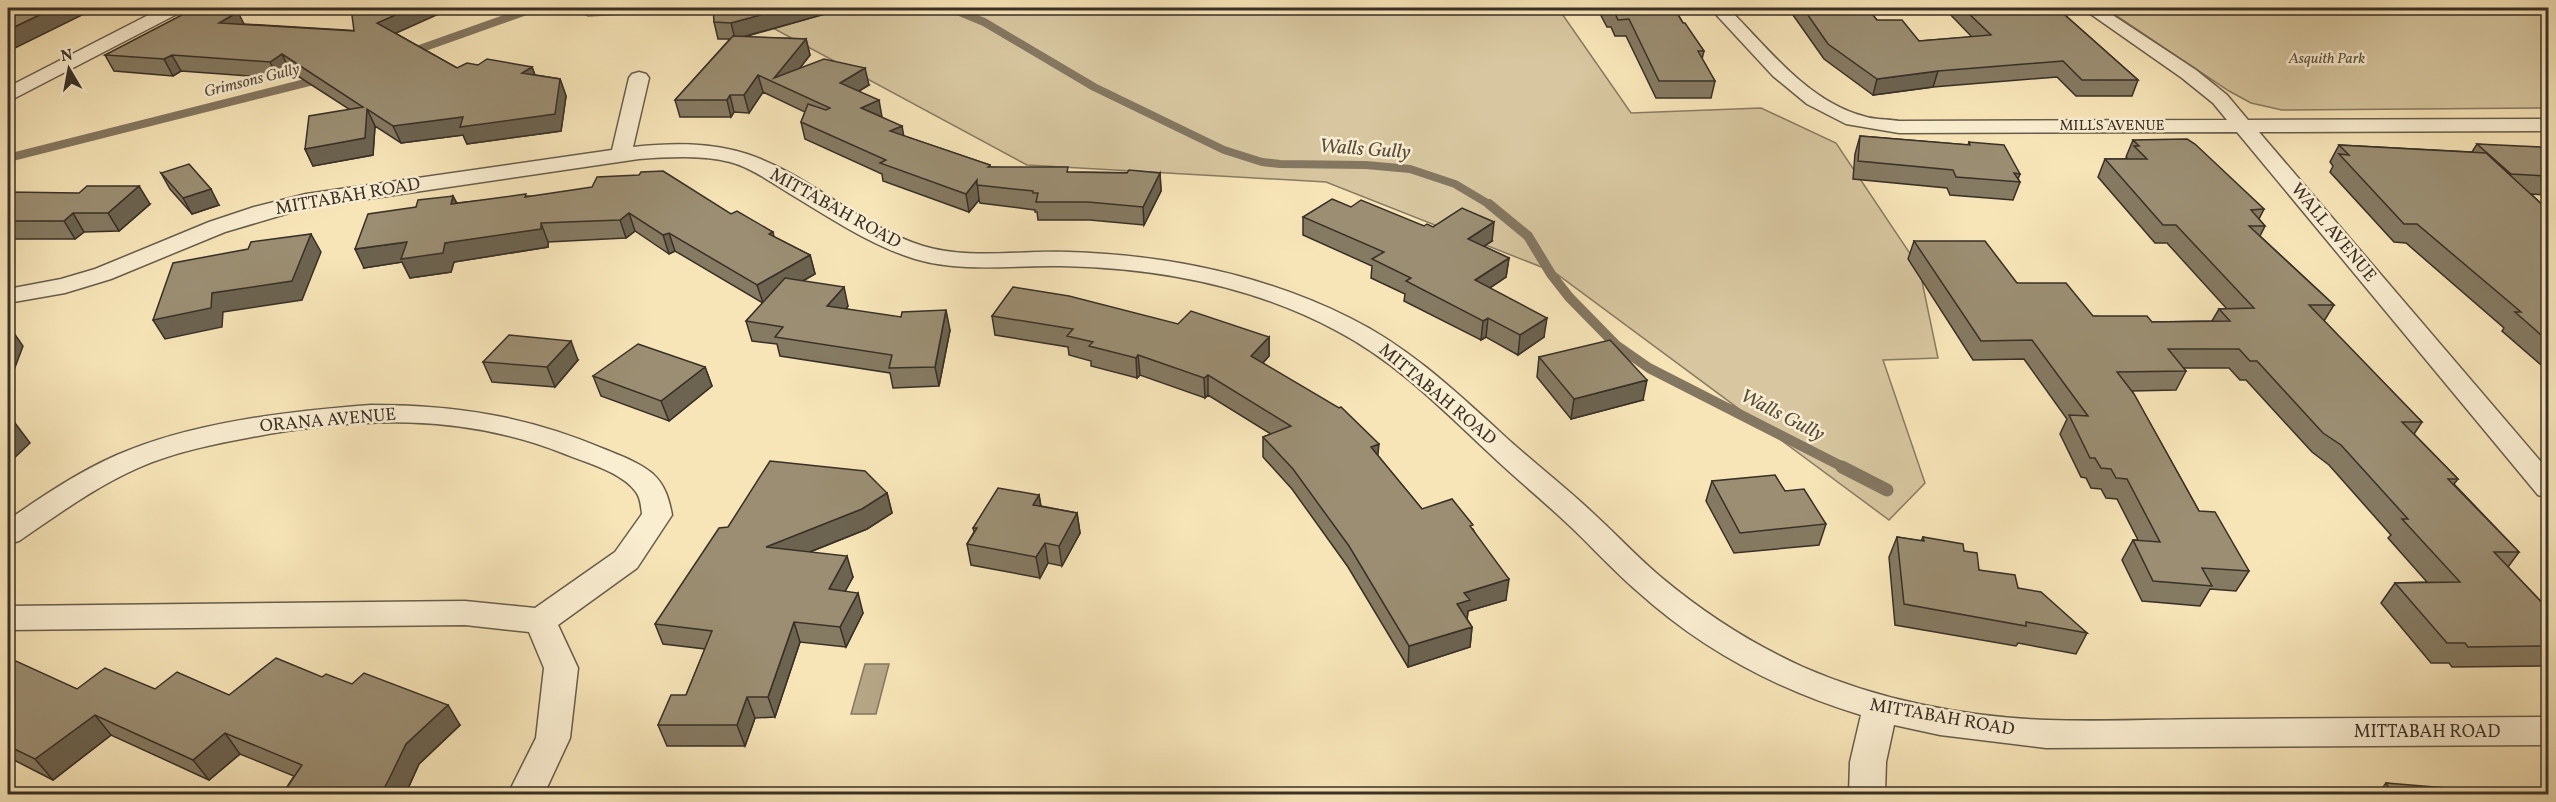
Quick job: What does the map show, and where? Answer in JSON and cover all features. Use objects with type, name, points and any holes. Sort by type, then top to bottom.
[{"type":"street","points":[[8,94],[175,8]]},
{"type":"street","name":"MILLS AVENUE","points":[[1719,8],[1790,81],[1828,109],[1854,121],[1899,127],[2548,125]]},
{"type":"street","name":"WALL AVENUE","points":[[2091,8],[2197,80],[2220,99],[2548,488]]},
{"type":"street","points":[[621,156],[639,78]]},
{"type":"street","name":"MITTABAH ROAD","points":[[8,296],[65,286],[103,274],[217,227],[306,201],[621,156],[711,152],[751,162],[877,235],[910,251],[929,256],[954,260],[1040,258],[1139,264],[1202,274],[1295,302],[1378,344],[1416,373],[1591,528],[1658,592],[1716,635],[1776,669],[1828,692],[1880,710],[1993,730],[2046,734],[2548,732]]},
{"type":"street","name":"ORANA AVENUE","points":[[8,534],[68,494],[127,462],[194,439],[281,422],[365,413],[432,413],[492,421],[551,436],[592,455],[642,479],[653,496],[657,515],[626,560],[540,621]]},
{"type":"street","points":[[8,618],[465,613],[540,621],[561,668],[553,738],[526,795]]},
{"type":"street","points":[[1867,795],[1865,784],[1869,757],[1880,710]]},
{"type":"green space","points":[[571,8],[736,8],[588,16]]},
{"type":"green space","points":[[736,8],[1558,8],[1631,113],[1761,108],[1836,143],[1919,267],[1938,358],[1883,360],[1925,483],[1889,520],[1554,272],[1326,182],[1027,165]]},
{"type":"green space","name":"Asquith Park","points":[[2105,8],[2548,8],[2548,108],[2282,110],[2251,103],[2229,91]]},
{"type":"shaded area","points":[[865,664],[889,664],[876,714],[851,714]]},
{"type":"building","points":[[8,8],[54,8],[8,30]]},
{"type":"building","points":[[195,8],[236,8],[238,12],[219,23],[354,31],[351,8],[411,8],[377,23],[457,68],[467,63],[478,65],[487,59],[532,67],[522,73],[560,79],[555,114],[460,127],[463,117],[393,126],[367,109],[365,138],[305,149],[309,116],[363,107],[282,54],[270,62],[172,55],[164,59],[105,55]]},
{"type":"building","points":[[713,8],[786,8],[731,23],[714,22]]},
{"type":"building","points":[[1608,8],[1674,8],[1704,51],[1698,51],[1715,81],[1659,81],[1629,19],[1618,20],[1614,11],[1609,11]]},
{"type":"building","points":[[1803,8],[1867,8],[1877,20],[1902,20],[1919,41],[1991,35],[1963,8],[2057,8],[2138,80],[2082,80],[2063,61],[1938,71],[1877,79],[1828,44]]},
{"type":"building","points":[[733,36],[806,39],[774,78],[824,59],[865,68],[840,83],[879,100],[861,108],[902,126],[890,131],[990,165],[988,167],[1068,167],[1067,172],[1127,173],[1129,170],[1160,173],[1143,207],[1088,202],[1036,202],[1038,193],[1033,193],[1033,191],[977,185],[977,180],[966,194],[880,163],[886,160],[801,122],[808,104],[826,110],[830,108],[758,75],[744,95],[730,95],[727,100],[675,100]]},
{"type":"building","points":[[1860,136],[1970,145],[1969,142],[2004,145],[2020,174],[2014,173],[2020,182],[1956,177],[1953,170],[1858,161]]},
{"type":"building","points":[[2187,139],[2264,209],[2251,210],[2265,226],[2249,226],[2334,305],[2309,305],[2422,422],[2402,422],[2458,479],[2448,479],[2519,552],[2494,552],[2548,609],[2548,646],[2468,647],[2465,643],[2447,643],[2395,583],[2460,582],[2402,519],[2408,519],[2341,445],[2323,433],[2257,361],[2250,361],[2239,349],[2168,349],[2186,371],[2117,372],[2134,394],[2199,511],[2215,512],[2249,571],[2202,568],[2212,586],[2153,581],[2133,540],[2160,542],[2127,479],[2116,478],[2111,469],[2101,468],[2095,458],[2090,458],[2069,415],[2088,416],[2032,340],[1981,341],[1914,241],[1985,241],[2017,283],[2066,283],[2093,316],[2147,316],[2152,322],[2230,321],[2219,309],[2254,308],[2176,225],[2163,225],[2105,159],[2147,159],[2134,146],[2139,146],[2133,140]]},
{"type":"building","points":[[2477,144],[2541,147],[2548,153],[2548,176],[2511,174]]},
{"type":"building","points":[[2339,145],[2486,153],[2548,210],[2548,341],[2515,312],[2521,312],[2417,224],[2404,224],[2339,154],[2349,155]]},
{"type":"building","points":[[189,164],[211,189],[183,198],[161,173]]},
{"type":"building","points":[[663,171],[731,214],[737,211],[773,232],[769,234],[810,255],[757,285],[669,233],[663,235],[629,213],[620,220],[541,223],[541,229],[445,243],[443,253],[401,259],[407,242],[355,249],[368,214],[416,207],[418,200],[453,196],[451,204],[526,194],[525,197],[592,187],[597,177],[639,175],[641,172]]},
{"type":"building","points":[[87,186],[139,186],[108,213],[73,213],[64,221],[8,221],[8,192],[79,193]]},
{"type":"building","points":[[1332,199],[1351,207],[1361,200],[1424,226],[1427,224],[1433,227],[1462,208],[1494,222],[1468,239],[1509,258],[1475,280],[1547,318],[1520,335],[1488,318],[1483,321],[1406,281],[1411,278],[1372,259],[1384,252],[1303,217]]},
{"type":"building","points":[[311,234],[292,281],[212,293],[211,308],[153,320],[173,263],[248,249],[251,242]]},
{"type":"building","points":[[785,278],[844,287],[827,306],[901,317],[902,312],[946,310],[935,367],[889,368],[892,355],[775,337],[783,327],[746,321]]},
{"type":"building","points":[[1013,287],[1069,296],[1178,324],[1191,311],[1269,337],[1251,356],[1339,408],[1341,407],[1379,444],[1371,447],[1422,509],[1452,499],[1473,525],[1470,526],[1509,579],[1464,593],[1470,600],[1457,604],[1472,627],[1409,646],[1349,546],[1293,469],[1263,437],[1291,426],[1208,375],[1204,378],[1138,355],[1136,358],[1089,346],[1093,342],[1067,336],[1073,329],[992,316]]},
{"type":"building","points":[[509,335],[571,341],[547,367],[483,362]]},
{"type":"building","points":[[1610,340],[1647,380],[1574,399],[1539,357]]},
{"type":"building","points":[[638,344],[705,367],[661,401],[593,376]]},
{"type":"building","points":[[8,414],[15,423],[8,430]]},
{"type":"building","points":[[770,461],[865,471],[887,493],[862,509],[766,547],[847,556],[829,589],[858,593],[840,627],[794,622],[768,697],[747,697],[737,725],[658,725],[671,695],[686,695],[712,631],[655,624],[719,528],[728,527]]},
{"type":"building","points":[[1775,475],[1785,491],[1804,489],[1826,524],[1740,533],[1712,481]]},
{"type":"building","points":[[998,488],[1039,495],[1033,505],[1077,513],[1059,546],[1045,543],[1036,557],[967,544],[977,528],[973,528]]},
{"type":"building","points":[[1897,537],[1924,541],[1923,537],[1963,544],[1964,551],[1977,553],[1979,570],[2015,575],[2018,588],[2041,592],[2087,633],[2026,622],[2026,626],[1904,604]]},
{"type":"building","points":[[276,658],[322,677],[326,674],[352,684],[364,673],[448,705],[406,744],[380,795],[282,795],[302,765],[225,733],[193,760],[95,715],[35,759],[8,746],[8,667],[16,661],[77,689],[105,668],[155,689],[177,672],[229,695]]},
{"type":"building","points":[[2386,783],[2447,788],[2451,795],[2393,795]]},
{"type":"building","points":[[2108,790],[2111,795],[1994,795],[1992,791]]},
{"type":"building","points":[[742,791],[741,795],[641,795],[642,792]]},
{"type":"building","points":[[1682,791],[1685,795],[1673,795]]},
{"type":"waterway","name":"Grimsons Gully","points":[[411,52],[535,8]]},
{"type":"waterway","name":"Walls Gully","points":[[950,8],[984,22],[1094,87],[1224,150],[1262,162],[1280,164],[1366,165],[1410,169],[1455,184],[1490,205]]},
{"type":"waterway","name":"Grimsons Gully","points":[[8,158],[321,79]]},
{"type":"waterway","name":"Walls Gully","points":[[1490,205],[1528,236],[1551,274],[1569,297],[1616,345],[1649,368],[1845,468]]},
{"type":"waterway","name":"Walls Gully","points":[[1842,467],[1887,490]]}]
